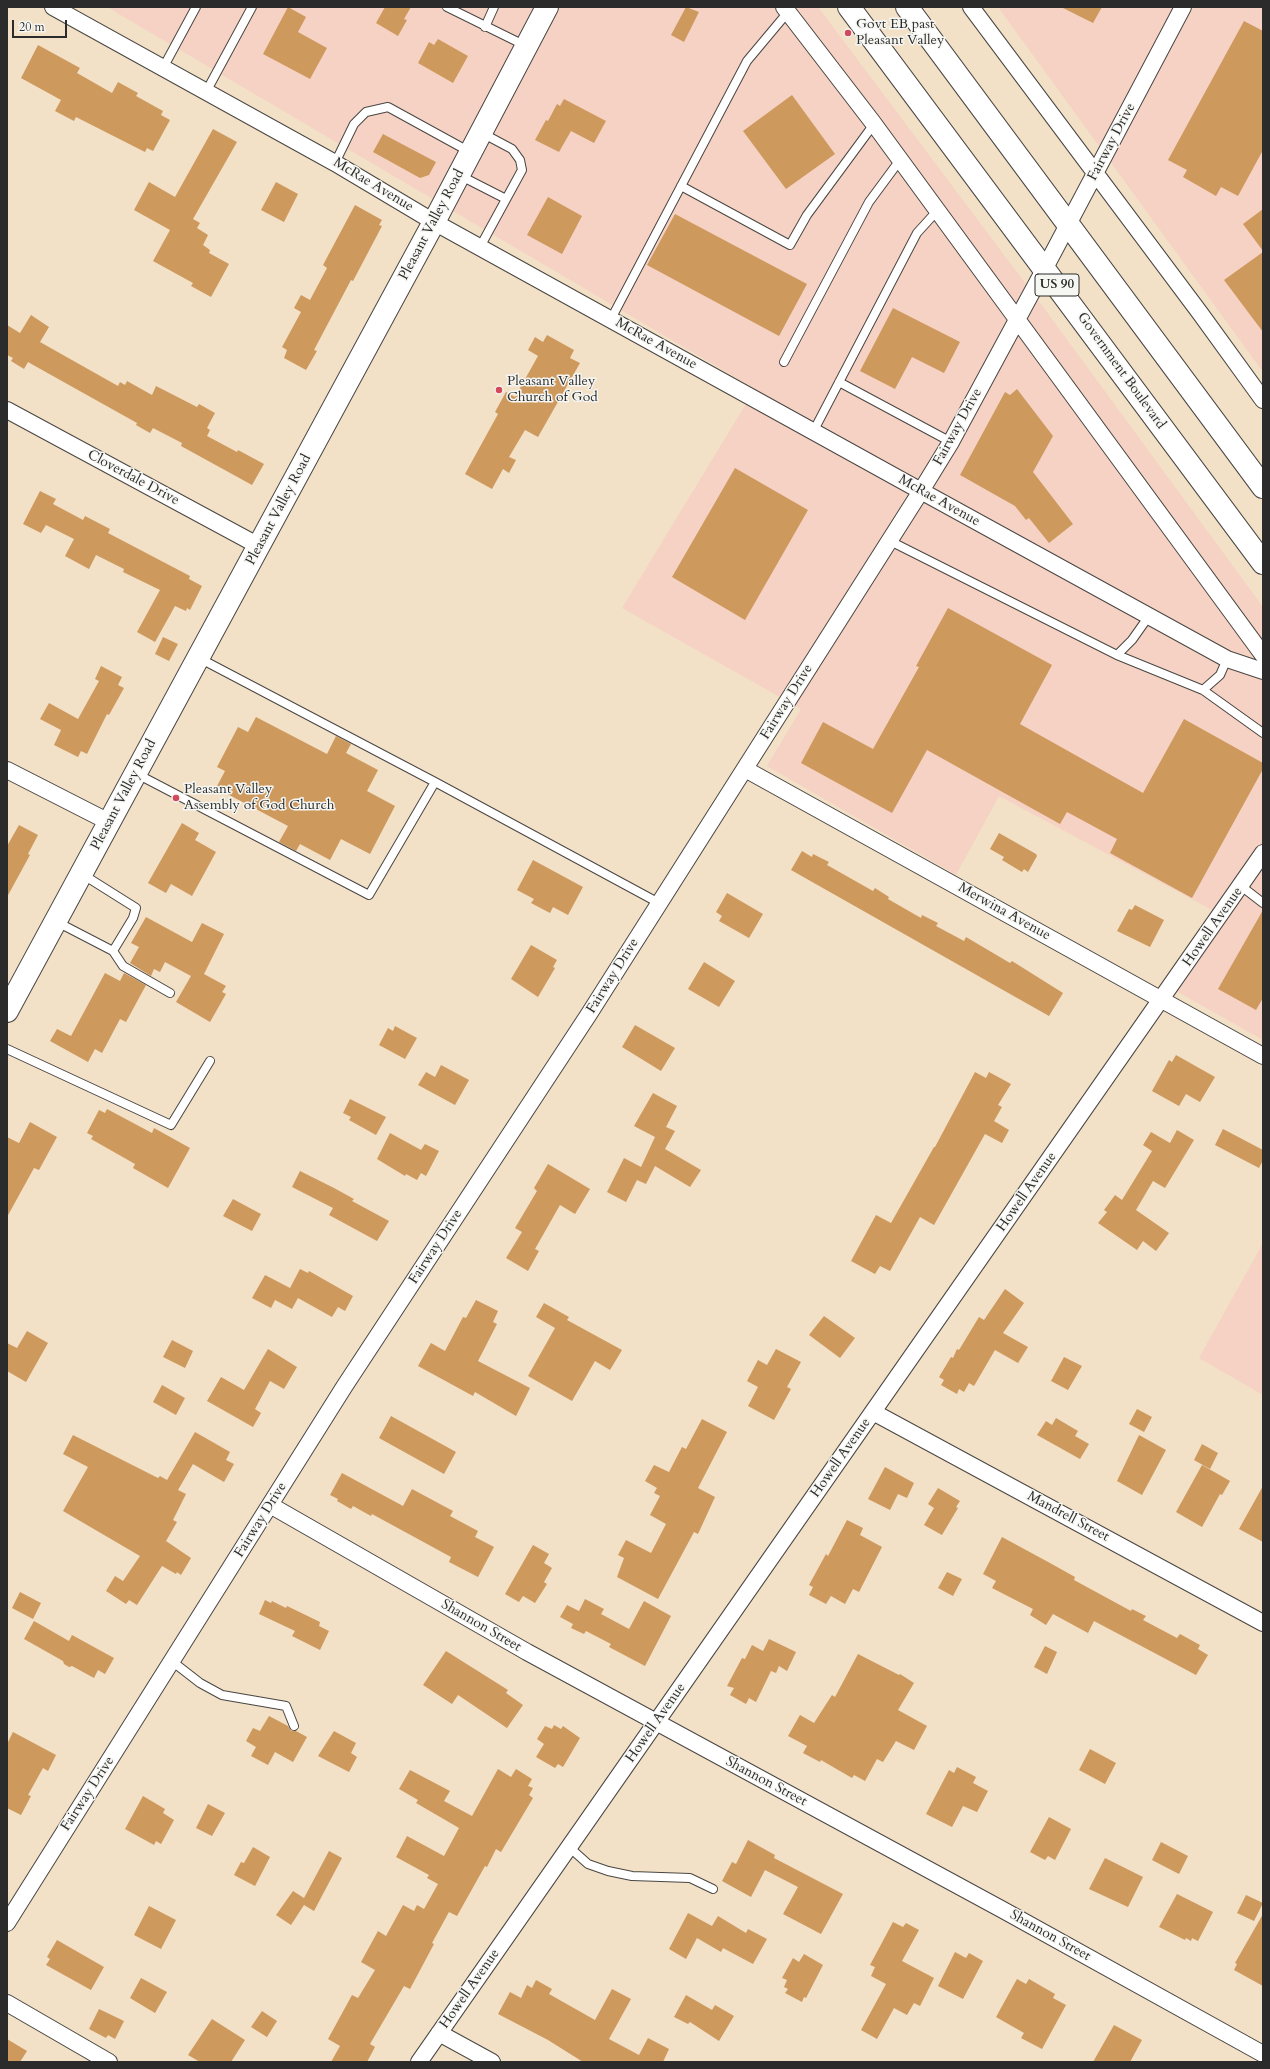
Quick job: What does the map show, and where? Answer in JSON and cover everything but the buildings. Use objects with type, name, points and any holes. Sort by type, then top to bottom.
[{"type":"main road","name":"Pleasant Valley Road","points":[[7,1011],[434,222],[547,7]]},
{"type":"main road","name":"Government Boulevard","points":[[849,7],[1045,268],[1263,563]]},
{"type":"main road","name":"US 90","points":[[907,7],[1263,487]]},
{"type":"street","name":"McRae Avenue","points":[[53,7],[335,162],[434,222],[813,432],[1227,659],[1263,671]]},
{"type":"street","points":[[971,7],[1200,313],[1263,400]]},
{"type":"street","name":"Fairway Drive","points":[[7,1923],[173,1662],[344,1387],[659,903],[921,491],[951,442],[1068,226],[1183,7]]},
{"type":"street","points":[[786,9],[874,124],[1263,655]]},
{"type":"street","name":"Cloverdale Drive","points":[[7,410],[259,546]]},
{"type":"street","name":"Merwina Avenue","points":[[745,769],[1263,1056]]},
{"type":"street","points":[[7,770],[109,822]]},
{"type":"street","name":"Howell Avenue","points":[[419,2062],[872,1412],[1162,1000],[1263,853]]},
{"type":"street","name":"Mandrell Street","points":[[872,1412],[1263,1623]]},
{"type":"street","name":"Shannon Street","points":[[270,1505],[527,1652],[1263,2054]]},
{"type":"street","points":[[7,2003],[109,2062]]},
{"type":"street","points":[[439,2033],[492,2062]]},
{"type":"lane","points":[[163,68],[196,7]]},
{"type":"lane","points":[[206,92],[252,7]]},
{"type":"lane","points":[[447,7],[485,27],[527,46]]},
{"type":"lane","points":[[485,27],[494,7]]},
{"type":"lane","points":[[611,319],[747,61],[786,9]]},
{"type":"lane","points":[[335,162],[354,124],[366,112],[388,107],[471,152]]},
{"type":"lane","points":[[681,186],[790,244],[808,215],[874,124]]},
{"type":"lane","points":[[480,247],[522,170],[520,160],[512,149],[481,133]]},
{"type":"lane","points":[[784,362],[869,202],[900,160]]},
{"type":"lane","points":[[459,175],[506,199]]},
{"type":"lane","points":[[813,432],[917,233],[937,211]]},
{"type":"lane","points":[[839,382],[951,442]]},
{"type":"lane","points":[[890,541],[1117,655],[1203,690],[1263,734]]},
{"type":"lane","points":[[1117,655],[1132,640],[1149,616]]},
{"type":"lane","points":[[199,657],[659,903]]},
{"type":"lane","points":[[1203,690],[1220,675],[1227,659]]},
{"type":"lane","points":[[136,774],[369,895],[435,782]]},
{"type":"lane","points":[[81,874],[136,908],[133,918],[113,951]]},
{"type":"lane","points":[[1241,886],[1263,903]]},
{"type":"lane","points":[[56,921],[113,951],[123,966],[170,993]]},
{"type":"lane","points":[[7,1049],[171,1125],[210,1061]]},
{"type":"lane","points":[[173,1662],[200,1683],[222,1695],[286,1706],[294,1726]]},
{"type":"lane","points":[[569,1847],[588,1864],[608,1871],[632,1876],[690,1878],[713,1889]]},
{"type":"shaded area","points":[[107,7],[818,7],[1049,315],[1263,607],[1263,1040],[1162,983],[1214,911],[999,796],[956,875],[767,766],[801,709],[622,608],[755,389]]},
{"type":"shaded area","points":[[998,7],[1263,7],[1263,372]]},
{"type":"shaded area","points":[[1263,1243],[1263,1395],[1199,1358]]},
{"type":"place","name":"Govt EB past Pleasant Valley","points":[[848,33]]},
{"type":"place","name":"Pleasant Valley Church of God","points":[[499,390]]},
{"type":"place","name":"Pleasant Valley Assembly of God Church","points":[[176,798]]}]
